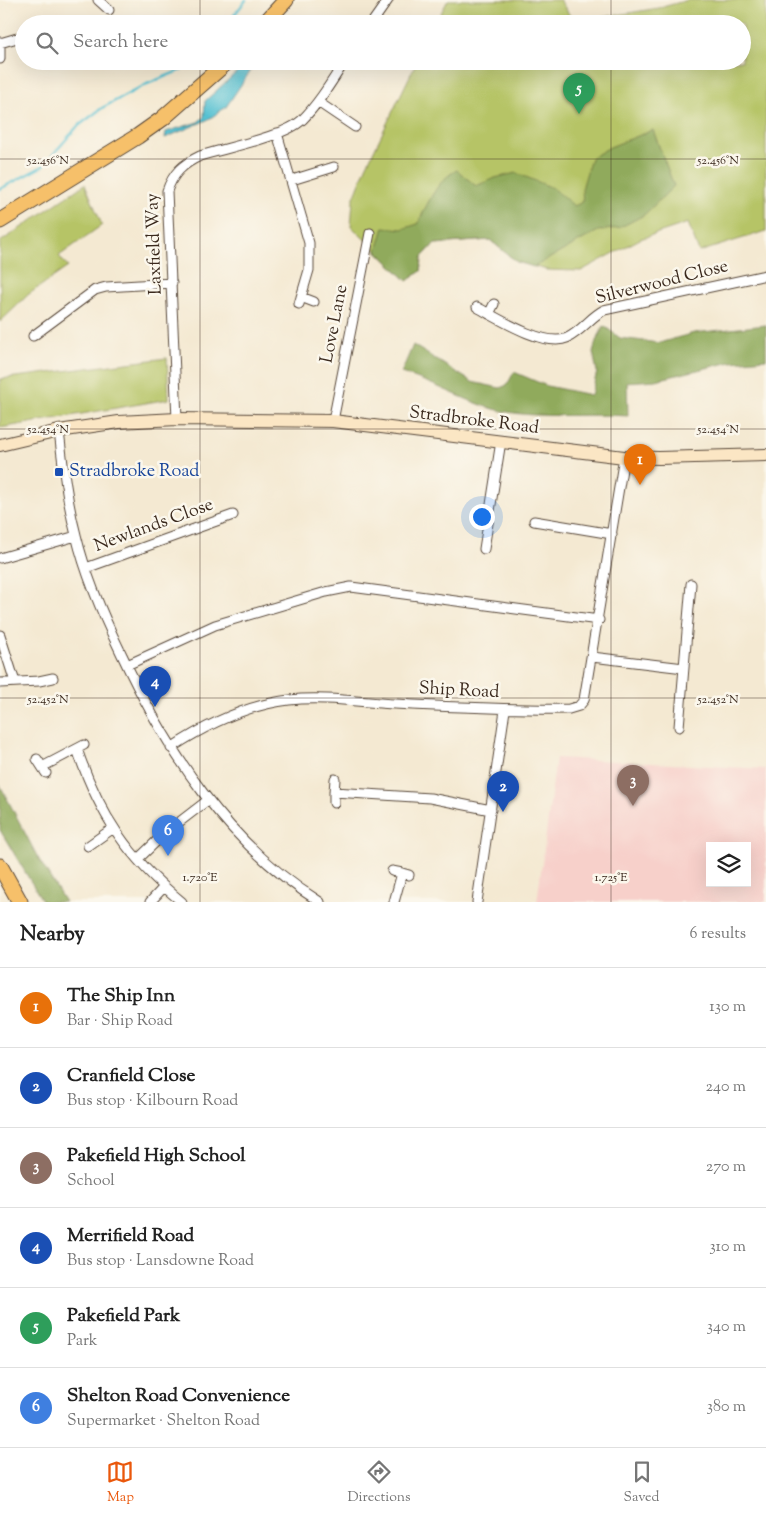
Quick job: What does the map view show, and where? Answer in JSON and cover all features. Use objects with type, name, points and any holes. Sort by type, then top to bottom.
[{"type":"highway","points":[[272,15],[286,0]]},
{"type":"highway","points":[[0,221],[138,136],[184,100],[218,70]]},
{"type":"highway","points":[[0,212],[28,194],[103,153],[184,100]]},
{"type":"highway","points":[[0,866],[20,902]]},
{"type":"main road","name":"Stradbroke Road","points":[[0,445],[59,431],[119,422],[177,419],[333,421],[624,457],[766,455]]},
{"type":"street","points":[[100,0],[109,10]]},
{"type":"street","points":[[377,15],[388,0]]},
{"type":"street","points":[[0,59],[0,43],[15,39]]},
{"type":"street","name":"Laxfield Way","points":[[177,419],[167,191],[170,180],[183,166],[200,156],[277,133],[300,122],[318,102],[340,70]]},
{"type":"street","points":[[318,102],[355,127]]},
{"type":"street","points":[[277,133],[310,243],[309,270],[300,301],[314,302]]},
{"type":"street","points":[[292,180],[334,167]]},
{"type":"street","name":"Love Lane","points":[[333,421],[370,233]]},
{"type":"street","name":"Silverwood Close","points":[[477,307],[539,337],[553,340],[565,339],[580,330],[592,316],[604,310],[766,275]]},
{"type":"street","points":[[33,336],[95,290],[106,287],[172,284]]},
{"type":"street","points":[[489,314],[494,304]]},
{"type":"street","points":[[59,431],[68,501],[86,568],[101,610],[170,748],[208,800],[252,850],[297,888],[320,902]]},
{"type":"street","points":[[484,549],[501,441]]},
{"type":"street","name":"Ship Road","points":[[170,748],[226,717],[288,700],[319,699],[505,710],[569,709],[579,706],[584,700],[592,657],[624,457]]},
{"type":"street","name":"Newlands Close","points":[[86,568],[233,515]]},
{"type":"street","points":[[534,521],[612,534]]},
{"type":"street","points":[[0,558],[76,536]]},
{"type":"street","points":[[678,727],[691,584]]},
{"type":"street","points":[[127,665],[215,625],[326,592],[351,587],[598,620]]},
{"type":"street","points":[[0,635],[15,682]]},
{"type":"street","points":[[592,657],[684,668]]},
{"type":"street","points":[[0,683],[48,676]]},
{"type":"street","points":[[477,902],[505,710]]},
{"type":"street","points":[[42,766],[81,747],[95,798],[112,829],[164,887],[182,902]]},
{"type":"street","points":[[334,803],[335,779]]},
{"type":"street","points":[[334,792],[430,798],[491,810]]},
{"type":"street","points":[[138,859],[165,833],[208,800]]},
{"type":"street","points":[[87,845],[112,829]]},
{"type":"street","points":[[392,871],[406,874],[394,902]]},
{"type":"street","points":[[150,902],[164,887]]},
{"type":"shaded area","points":[[556,758],[766,769],[766,902],[537,902]]},
{"type":"green space","points":[[448,0],[560,0],[570,15],[440,15]]},
{"type":"green space","points":[[688,0],[766,0],[766,231],[699,252],[688,223],[640,239],[581,271],[547,270],[517,262],[490,240],[434,244],[422,257],[421,271],[407,281],[351,226],[353,200],[366,167],[413,70],[751,70],[751,15],[616,15],[659,8]]},
{"type":"green space","points":[[653,130],[674,186],[644,215],[619,228],[598,231],[534,267],[517,262],[490,240],[434,244],[422,257],[421,271],[407,281],[377,251],[384,227],[402,229],[418,224],[438,186],[457,170],[476,186],[495,178],[516,173],[553,188],[574,206],[583,202],[582,189],[591,158],[610,147]]},
{"type":"green space","points":[[85,184],[102,225],[59,256],[68,267],[29,294],[0,322],[0,242]]},
{"type":"green space","points":[[766,325],[766,359],[731,362],[656,380],[627,382],[628,416],[542,415],[509,412],[470,401],[425,381],[401,373],[413,345],[472,382],[500,388],[507,385],[514,372],[547,386],[591,395],[597,372],[593,352],[596,341],[604,326],[620,338],[659,343],[694,333]]},
{"type":"green space","points":[[167,358],[169,399],[0,428],[0,379]]},
{"type":"green space","points":[[0,785],[37,856],[65,902],[43,902],[0,830]]},
{"type":"water","points":[[239,70],[251,70],[226,107],[209,119],[165,138],[166,132],[198,122],[204,117],[205,101]]},
{"type":"waterway","points":[[234,15],[246,0]]},
{"type":"waterway","points":[[0,189],[43,166],[77,127],[102,108],[147,84],[181,70]]},
{"type":"place","name":"Pakefield Park","points":[[579,114]]},
{"type":"place","name":"Stradbroke Road","points":[[59,472]]},
{"type":"place","name":"The Ship Inn","points":[[640,485]]},
{"type":"place","name":"Merrifield Road","points":[[155,707]]},
{"type":"place","name":"Pakefield High School","points":[[633,806]]},
{"type":"place","name":"Cranfield Close","points":[[503,812]]},
{"type":"place","name":"Shelton Road Convenience","points":[[168,856]]}]
